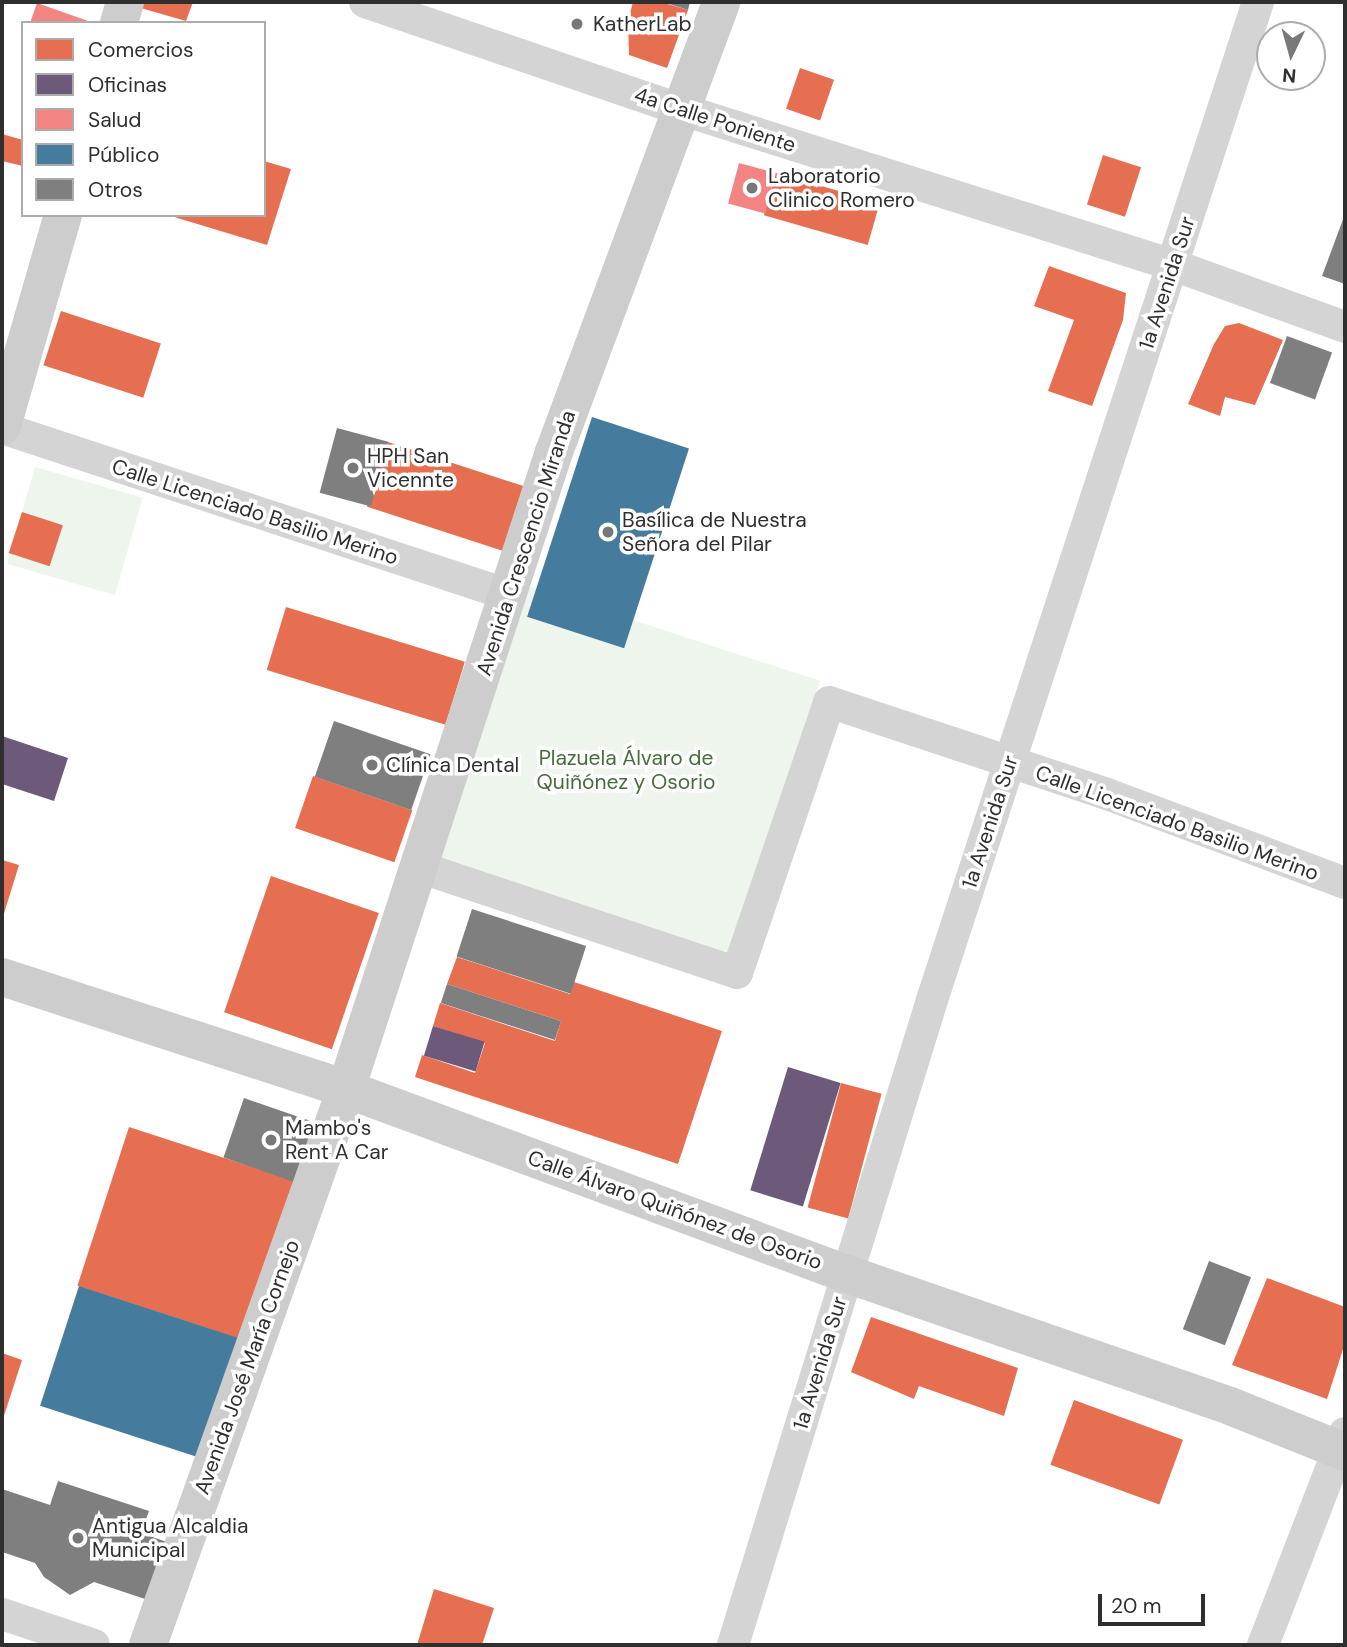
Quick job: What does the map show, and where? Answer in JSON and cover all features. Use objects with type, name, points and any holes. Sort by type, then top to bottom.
[{"type":"main road","points":[[120,21],[125,2]]},
{"type":"main road","name":"Avenida Crescencio Miranda","points":[[346,1088],[554,452],[721,2]]},
{"type":"main road","points":[[2,427],[62,217]]},
{"type":"main road","name":"Calle Álvaro Quiñónez de Osorio","points":[[2,977],[346,1088],[848,1274],[1343,1445]]},
{"type":"main road","name":"Avenida José María Cornejo","points":[[148,1645],[346,1088]]},
{"type":"street","name":"4a Calle Poniente","points":[[365,2],[683,110],[1173,265],[1345,327]]},
{"type":"street","name":"1a Avenida Sur","points":[[733,1645],[1008,764],[1258,2]]},
{"type":"street","name":"Calle Licenciado Basilio Merino","points":[[2,427],[509,595]]},
{"type":"street","name":"Calle Licenciado Basilio Merino","points":[[419,867],[737,972],[829,702],[1008,764],[1107,794],[1345,883]]},
{"type":"street","points":[[1263,1645],[1343,1445]]},
{"type":"street","points":[[2,1614],[94,1645]]},
{"type":"green space","points":[[35,467],[143,498],[115,595],[7,564]]},
{"type":"green space","name":"Plazuela Álvaro de Quiñónez y Osorio","points":[[528,586],[820,681],[731,956],[439,861]]},
{"type":"building: Comercios","points":[[139,2],[193,2],[186,21],[137,7]]},
{"type":"building: Comercios","points":[[633,2],[661,2],[688,10],[667,68],[629,55],[628,21]]},
{"type":"building: Comercios","points":[[800,68],[834,80],[820,120],[786,109]]},
{"type":"building: Comercios","points":[[2,134],[21,139],[21,166],[2,161]]},
{"type":"building: Comercios","points":[[1103,155],[1141,167],[1125,217],[1087,204]]},
{"type":"building: Comercios","points":[[266,162],[291,169],[267,245],[174,217],[266,217]]},
{"type":"building: Comercios","points":[[776,173],[880,203],[868,245],[764,215]]},
{"type":"building: Comercios","points":[[1049,266],[1126,293],[1123,320],[1092,406],[1048,391],[1074,320],[1034,306]]},
{"type":"building: Comercios","points":[[61,311],[161,343],[143,398],[43,365]]},
{"type":"building: Comercios","points":[[1239,323],[1283,340],[1255,405],[1225,397],[1220,416],[1188,404],[1214,344],[1225,326]]},
{"type":"building: Comercios","points":[[388,442],[525,486],[504,551],[367,507]]},
{"type":"building: Comercios","points":[[22,512],[63,525],[50,566],[9,553]]},
{"type":"building: Comercios","points":[[286,607],[465,662],[446,725],[267,670]]},
{"type":"building: Comercios","points":[[313,776],[412,810],[394,862],[295,828]]},
{"type":"building: Comercios","points":[[2,860],[19,865],[2,920]]},
{"type":"building: Comercios","points":[[271,876],[379,913],[332,1049],[224,1012]]},
{"type":"building: Comercios","points":[[457,957],[570,994],[574,982],[722,1031],[678,1164],[415,1077],[422,1055],[475,1073],[485,1043],[433,1026],[440,1003],[555,1041],[561,1021],[447,984]]},
{"type":"building: Comercios","points":[[841,1083],[882,1094],[848,1218],[808,1208]]},
{"type":"building: Comercios","points":[[129,1127],[299,1182],[248,1341],[77,1286]]},
{"type":"building: Comercios","points":[[1267,1278],[1345,1307],[1345,1343],[1327,1399],[1232,1365]]},
{"type":"building: Comercios","points":[[871,1317],[1018,1368],[1004,1416],[919,1386],[914,1399],[851,1372]]},
{"type":"building: Comercios","points":[[2,1353],[22,1360],[2,1422]]},
{"type":"building: Comercios","points":[[1074,1400],[1183,1440],[1159,1505],[1050,1465]]},
{"type":"building: Comercios","points":[[434,1589],[494,1608],[482,1645],[417,1645]]},
{"type":"building: Oficinas","points":[[2,736],[68,758],[54,801],[2,784]]},
{"type":"building: Oficinas","points":[[433,1026],[485,1042],[476,1071],[424,1056]]},
{"type":"building: Oficinas","points":[[788,1067],[841,1083],[803,1206],[750,1190]]},
{"type":"building: Salud","points":[[37,3],[88,21],[31,21]]},
{"type":"building: Salud","name":"Laboratorio Clinico Romero","points":[[739,163],[776,173],[765,213],[728,204]]},
{"type":"building: Público","name":"Basílica de Nuestra Señora del Pilar","points":[[592,417],[689,449],[624,648],[527,617]]},
{"type":"building: Público","points":[[79,1286],[246,1340],[207,1460],[40,1406]]},
{"type":"building: Otros","points":[[663,2],[690,2],[688,10]]},
{"type":"building: Otros","points":[[1345,214],[1345,284],[1322,276]]},
{"type":"building: Otros","points":[[1287,336],[1332,352],[1315,399],[1270,383]]},
{"type":"building: Otros","name":"HPH San Vicennte","points":[[337,428],[388,442],[371,506],[320,493]]},
{"type":"building: Otros","name":"Clínica Dental","points":[[334,721],[430,754],[411,810],[315,777]]},
{"type":"building: Otros","points":[[472,909],[586,946],[571,994],[457,957]]},
{"type":"building: Otros","points":[[447,984],[561,1021],[555,1040],[441,1003]]},
{"type":"building: Otros","name":"Mambo's Rent A Car","points":[[244,1098],[318,1123],[297,1183],[223,1158]]},
{"type":"building: Otros","points":[[1209,1261],[1251,1277],[1225,1345],[1183,1329]]},
{"type":"building: Otros","name":"Antigua Alcaldia Municipal","points":[[58,1481],[149,1511],[141,1533],[167,1542],[148,1600],[94,1582],[70,1595],[44,1577],[35,1563],[2,1552],[2,1489],[50,1505]]},
{"type":"place","name":"KatherLab","points":[[577,24]]},
{"type":"place","name":"Laboratorio Clinico Romero","points":[[752,188]]},
{"type":"place","name":"HPH San Vicennte","points":[[353,468]]},
{"type":"place","name":"Basílica de Nuestra Señora del Pilar","points":[[608,532]]},
{"type":"place","name":"Clínica Dental","points":[[372,765]]},
{"type":"place","name":"Mambo's Rent A Car","points":[[271,1140]]},
{"type":"place","name":"Antigua Alcaldia Municipal","points":[[78,1538]]}]
